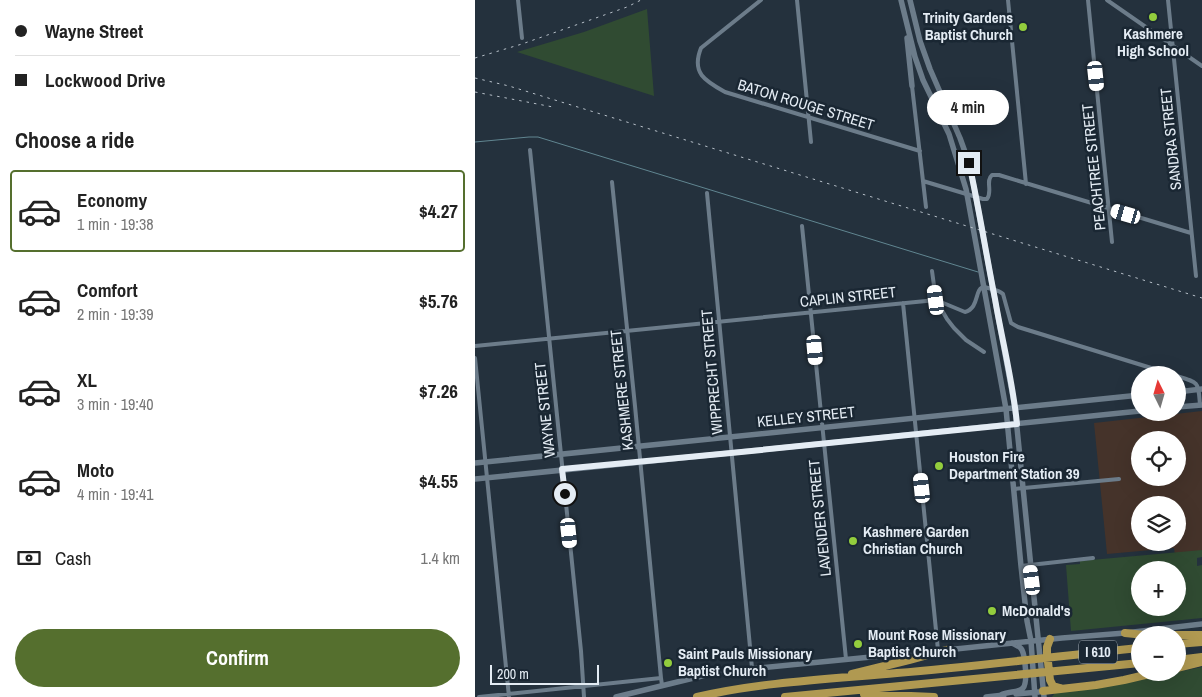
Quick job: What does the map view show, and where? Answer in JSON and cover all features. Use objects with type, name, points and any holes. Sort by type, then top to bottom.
[{"type":"highway","points":[[1125,633],[1202,635]]},
{"type":"highway","points":[[1050,639],[1047,650],[1050,680],[1053,686],[1059,688]]},
{"type":"highway","points":[[1186,643],[1202,642]]},
{"type":"highway","points":[[839,678],[856,672],[950,649]]},
{"type":"highway","name":"I 610","points":[[697,697],[787,683],[1131,649]]},
{"type":"highway","points":[[1186,659],[1202,657]]},
{"type":"highway","points":[[1186,666],[1202,662]]},
{"type":"highway","name":"I 610","points":[[785,697],[1131,664]]},
{"type":"highway","points":[[1040,694],[1059,688],[1096,685],[1131,678]]},
{"type":"highway","points":[[1050,697],[1059,688]]},
{"type":"highway","points":[[834,693],[934,697]]},
{"type":"main road","points":[[901,0],[923,80],[949,134],[966,189],[1006,409],[1021,566],[1029,631],[1040,694]]},
{"type":"main road","points":[[910,0],[920,41],[960,138],[969,163],[975,192],[1015,408],[1039,640],[1040,694]]},
{"type":"main road","points":[[905,20],[912,86]]},
{"type":"main road","points":[[917,61],[923,60],[926,57]]},
{"type":"main road","points":[[912,86],[918,80],[923,80]]},
{"type":"main road","points":[[1186,391],[1200,389]]},
{"type":"main road","name":"KELLEY STREET","points":[[475,463],[1131,397]]},
{"type":"main road","points":[[1186,406],[1201,405]]},
{"type":"main road","name":"KELLEY STREET","points":[[475,478],[1131,412]]},
{"type":"main road","points":[[616,697],[662,682],[752,668],[1202,624]]},
{"type":"main road","points":[[1014,643],[1021,640],[1029,631]]},
{"type":"main road","points":[[1001,696],[1006,692],[1021,690],[1025,683],[1023,652],[1014,643]]},
{"type":"main road","points":[[986,697],[1040,694]]},
{"type":"street","points":[[518,0],[522,38]]},
{"type":"street","name":"BATON ROUGE STREET","points":[[761,0],[701,48],[697,58],[699,70],[704,79],[725,92],[920,151]]},
{"type":"street","points":[[797,0],[811,142]]},
{"type":"street","points":[[1008,0],[1026,184]]},
{"type":"street","name":"PEACHTREE STREET","points":[[1088,0],[1112,242]]},
{"type":"street","points":[[1107,0],[1202,66]]},
{"type":"street","name":"SANDRA STREET","points":[[1168,0],[1196,276]]},
{"type":"street","points":[[912,86],[926,207]]},
{"type":"street","name":"WAYNE STREET","points":[[530,150],[584,697]]},
{"type":"street","points":[[923,182],[983,199],[989,196],[989,180],[992,175],[999,175],[1191,234]]},
{"type":"street","name":"KASHMERE STREET","points":[[612,182],[662,682]]},
{"type":"street","name":"WIPPRECHT STREET","points":[[707,193],[752,668]]},
{"type":"street","name":"LAVENDER STREET","points":[[803,226],[846,659]]},
{"type":"street","points":[[932,271],[936,300],[947,319],[966,340],[984,352]]},
{"type":"street","name":"CAPLIN STREET","points":[[475,346],[936,300],[965,312],[970,311],[978,292],[982,287],[985,287],[1001,292],[1005,296],[1011,323],[1018,327],[1144,366]]},
{"type":"street","points":[[903,303],[938,650]]},
{"type":"street","points":[[475,358],[509,695]]},
{"type":"street","name":"CAPLIN STREET","points":[[1186,379],[1195,382],[1200,389]]},
{"type":"street","points":[[1200,389],[1201,405]]},
{"type":"street","points":[[1014,489],[1119,479]]},
{"type":"street","points":[[1021,566],[1093,558]]},
{"type":"street","points":[[479,697],[584,686],[662,682]]},
{"type":"shaded area","points":[[1202,411],[1202,552],[1175,555],[1174,551],[1186,551],[1186,496],[1131,496],[1131,551],[1140,551],[1107,554],[1094,423],[1131,419],[1131,421],[1186,421],[1186,413]]},
{"type":"green space","points":[[647,9],[654,96],[517,52],[584,32]]},
{"type":"green space","points":[[1202,550],[1202,557],[1197,558],[1197,566],[1202,565],[1202,618],[1071,631],[1066,565],[1080,564],[1080,561]]},
{"type":"green space","points":[[1202,667],[1202,697],[1052,697],[1055,693],[1133,681],[1186,681],[1186,670]]},
{"type":"waterway","points":[[475,142],[538,137],[978,272]]},
{"type":"railway","points":[[475,58],[522,44],[627,7],[641,0]]},
{"type":"railway","points":[[475,78],[509,86],[1202,298]]},
{"type":"railway","points":[[475,92],[553,107]]},
{"type":"place","name":"Kashmere High School","points":[[1153,17]]},
{"type":"place","name":"Trinity Gardens Baptist Church","points":[[1023,27]]},
{"type":"place","name":"Houston Fire Department Station 39","points":[[939,466]]},
{"type":"place","name":"Kashmere Garden Christian Church","points":[[853,541]]},
{"type":"place","name":"McDonald's","points":[[992,611]]},
{"type":"place","name":"Mount Rose Missionary Baptist Church","points":[[858,644]]},
{"type":"place","name":"Saint Pauls Missionary Baptist Church","points":[[668,663]]},
{"type":"route","points":[[565,494],[562,469],[1017,424],[969,163]]}]
